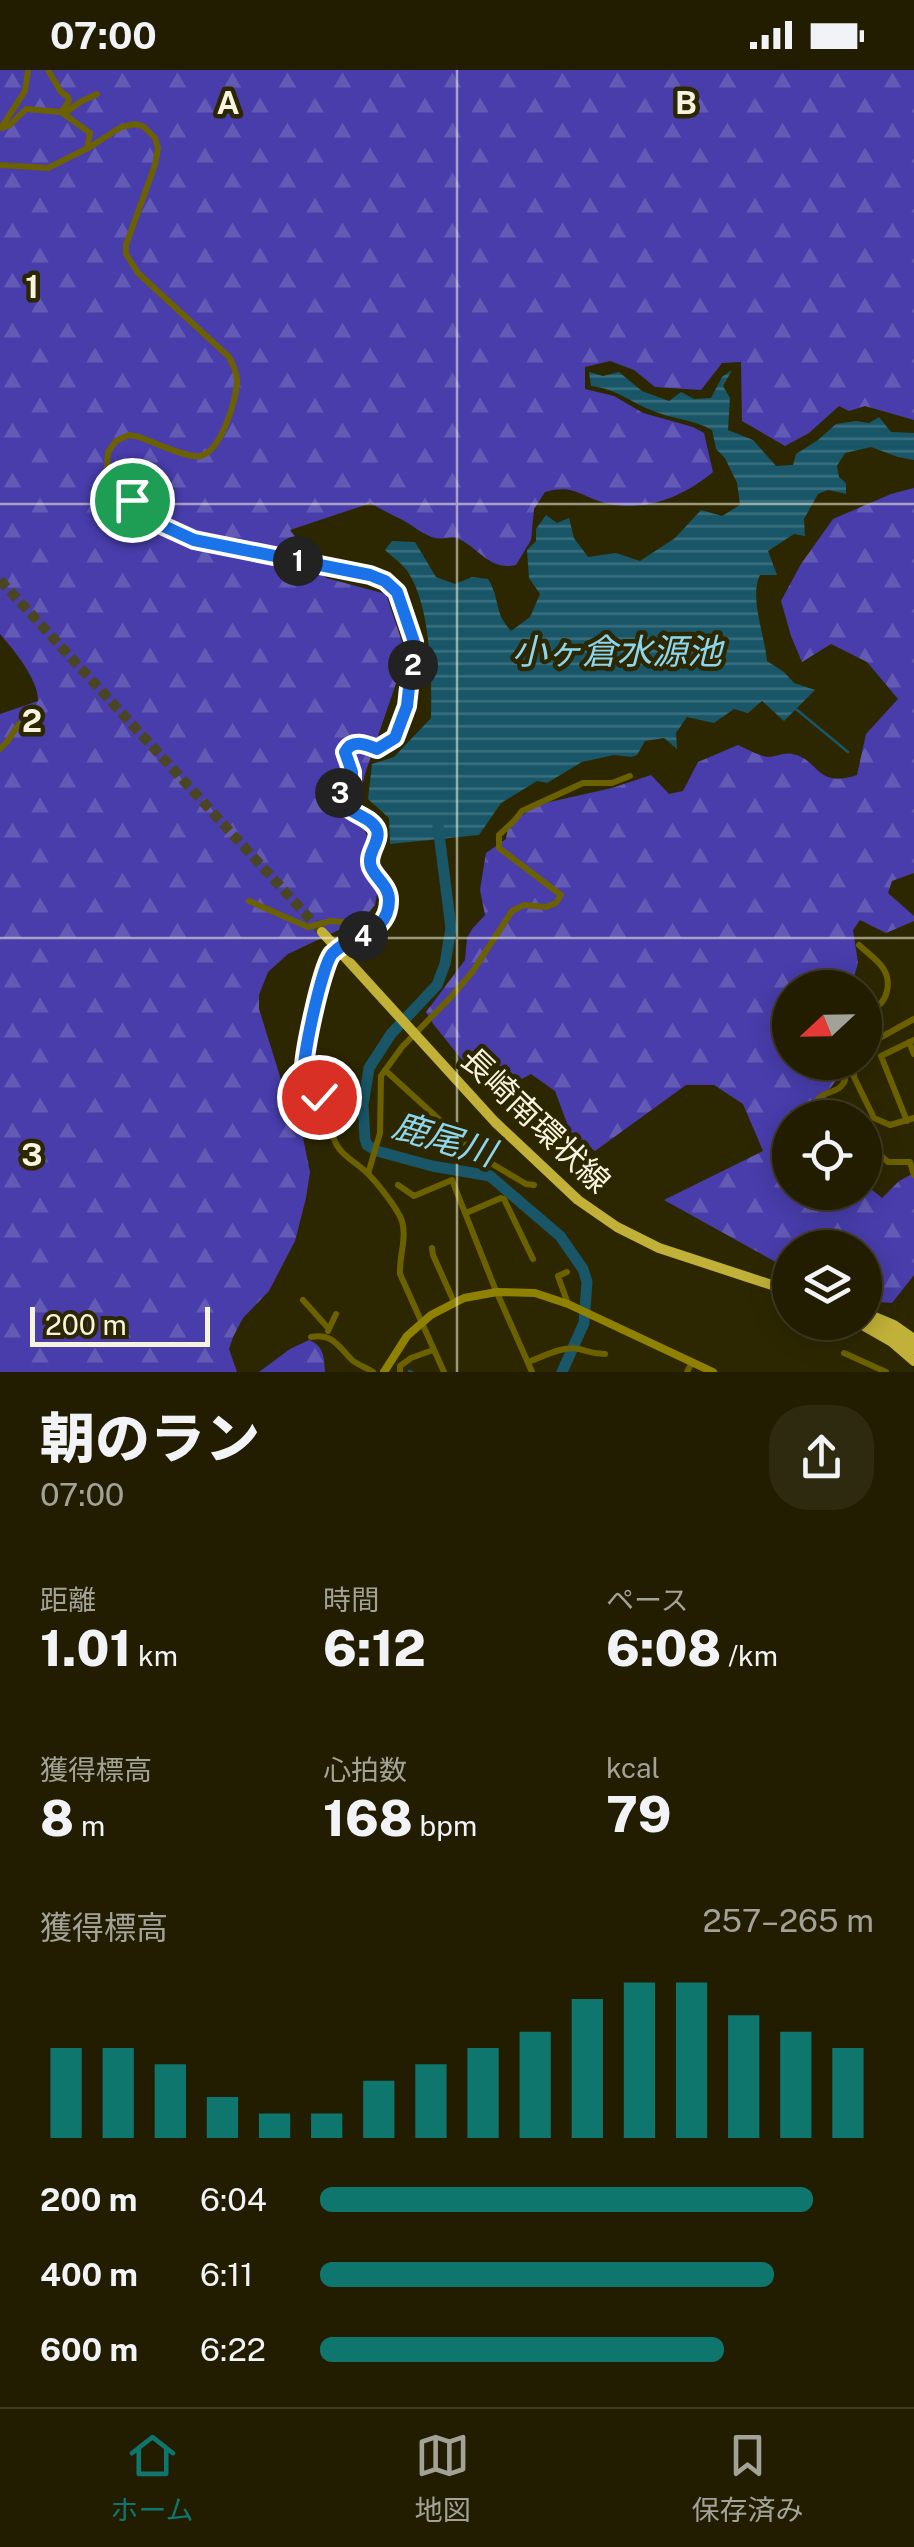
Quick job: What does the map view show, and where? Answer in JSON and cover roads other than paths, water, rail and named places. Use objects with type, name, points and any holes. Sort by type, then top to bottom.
[{"type":"highway","name":"長崎南環状線","points":[[322,932],[494,1122],[554,1180],[637,1238],[682,1258],[772,1286]]},
{"type":"highway","points":[[882,1322],[914,1338]]},
{"type":"highway","points":[[882,1327],[914,1349]]},
{"type":"highway","points":[[882,1336],[914,1362]]},
{"type":"main road","points":[[385,1370],[421,1322],[454,1302],[497,1292],[536,1293],[569,1304],[713,1372]]},
{"type":"street","points":[[1,128],[24,90],[28,70]]},
{"type":"street","points":[[48,70],[61,92],[68,96],[62,113]]},
{"type":"street","points":[[62,113],[96,94]]},
{"type":"street","points":[[1,128],[26,109],[62,113],[90,132],[87,149]]},
{"type":"street","points":[[0,166],[48,168],[128,124],[144,127],[155,138],[155,166],[126,244],[126,254],[138,272],[230,357],[237,383],[221,436],[211,451],[194,456],[139,436],[120,438],[106,458],[111,478],[159,524],[194,540],[370,575],[397,592],[414,642],[407,706],[395,738],[377,749],[354,743],[348,746],[345,752],[352,780],[338,796],[344,807],[377,829],[371,866],[389,898],[385,918],[373,931],[344,943],[328,960],[303,1074],[306,1086],[319,1097],[339,1150],[368,1174],[404,1224],[400,1274],[444,1372]]},
{"type":"street","points":[[0,749],[19,724]]},
{"type":"street","points":[[0,737],[10,738]]},
{"type":"street","points":[[368,1174],[376,1151],[381,1114],[379,1082],[385,1070],[472,972],[512,911],[524,906],[546,907],[556,903],[561,895],[499,848],[499,835],[522,811],[583,783],[612,783],[630,776]]},
{"type":"street","points":[[249,901],[308,927],[330,920],[362,924],[385,918]]},
{"type":"street","points":[[859,945],[884,968],[889,978],[882,1003]]},
{"type":"street","points":[[882,1036],[914,1019]]},
{"type":"street","points":[[897,1028],[910,1042],[914,1054]]},
{"type":"street","points":[[856,1080],[874,1118],[890,1125],[911,1120],[881,1056],[910,1042]]},
{"type":"street","points":[[385,1070],[479,1156],[534,1185]]},
{"type":"street","points":[[818,1100],[842,1086],[845,1080]]},
{"type":"street","points":[[882,1157],[888,1162],[910,1162],[914,1175]]},
{"type":"street","points":[[398,1184],[414,1196],[452,1180],[532,1372]]},
{"type":"street","points":[[466,1213],[504,1199],[533,1259]]},
{"type":"street","points":[[432,1248],[454,1302]]},
{"type":"street","points":[[567,1272],[558,1276],[569,1304]]},
{"type":"street","points":[[304,1300],[356,1363],[371,1371],[385,1370]]},
{"type":"street","points":[[311,1337],[327,1332],[336,1314]]},
{"type":"street","points":[[528,1362],[576,1348],[589,1354],[604,1354]]},
{"type":"street","points":[[400,1372],[400,1366],[410,1358],[434,1350]]},
{"type":"street","points":[[844,1353],[886,1372]]},
{"type":"street","points":[[687,1372],[692,1362]]},
{"type":"water","name":"小ヶ倉水源池","points":[[732,370],[723,386],[730,398],[728,430],[753,440],[776,466],[793,465],[796,454],[836,424],[869,423],[879,417],[891,432],[914,433],[914,460],[871,447],[845,453],[837,466],[839,477],[846,483],[846,494],[828,490],[818,494],[804,519],[805,536],[794,534],[768,551],[777,575],[760,575],[756,594],[767,661],[794,683],[815,690],[784,721],[762,701],[748,713],[734,709],[714,723],[687,717],[676,733],[677,749],[664,738],[645,741],[637,755],[582,762],[547,783],[537,781],[501,803],[479,835],[390,844],[389,818],[368,799],[372,764],[394,757],[431,718],[431,683],[426,623],[416,587],[406,569],[385,550],[392,541],[415,542],[436,577],[455,584],[472,577],[488,579],[511,631],[530,617],[540,594],[529,578],[527,550],[536,541],[536,529],[546,515],[557,523],[569,518],[574,538],[588,557],[616,553],[640,561],[675,538],[701,510],[722,516],[740,505],[737,483],[716,449],[712,430],[591,386],[589,372],[603,376],[619,372],[642,391],[669,401],[681,392],[694,399],[711,398],[722,377]]},
{"type":"waterway","points":[[796,709],[848,752]]},
{"type":"waterway","name":"鹿尾川","points":[[438,826],[451,928],[445,964],[437,985],[391,1034],[369,1068],[363,1105],[365,1139],[377,1151],[490,1176],[560,1236],[583,1269],[587,1282],[584,1323],[562,1372]]},
{"type":"tunnel","points":[[0,580],[322,932]]}]
